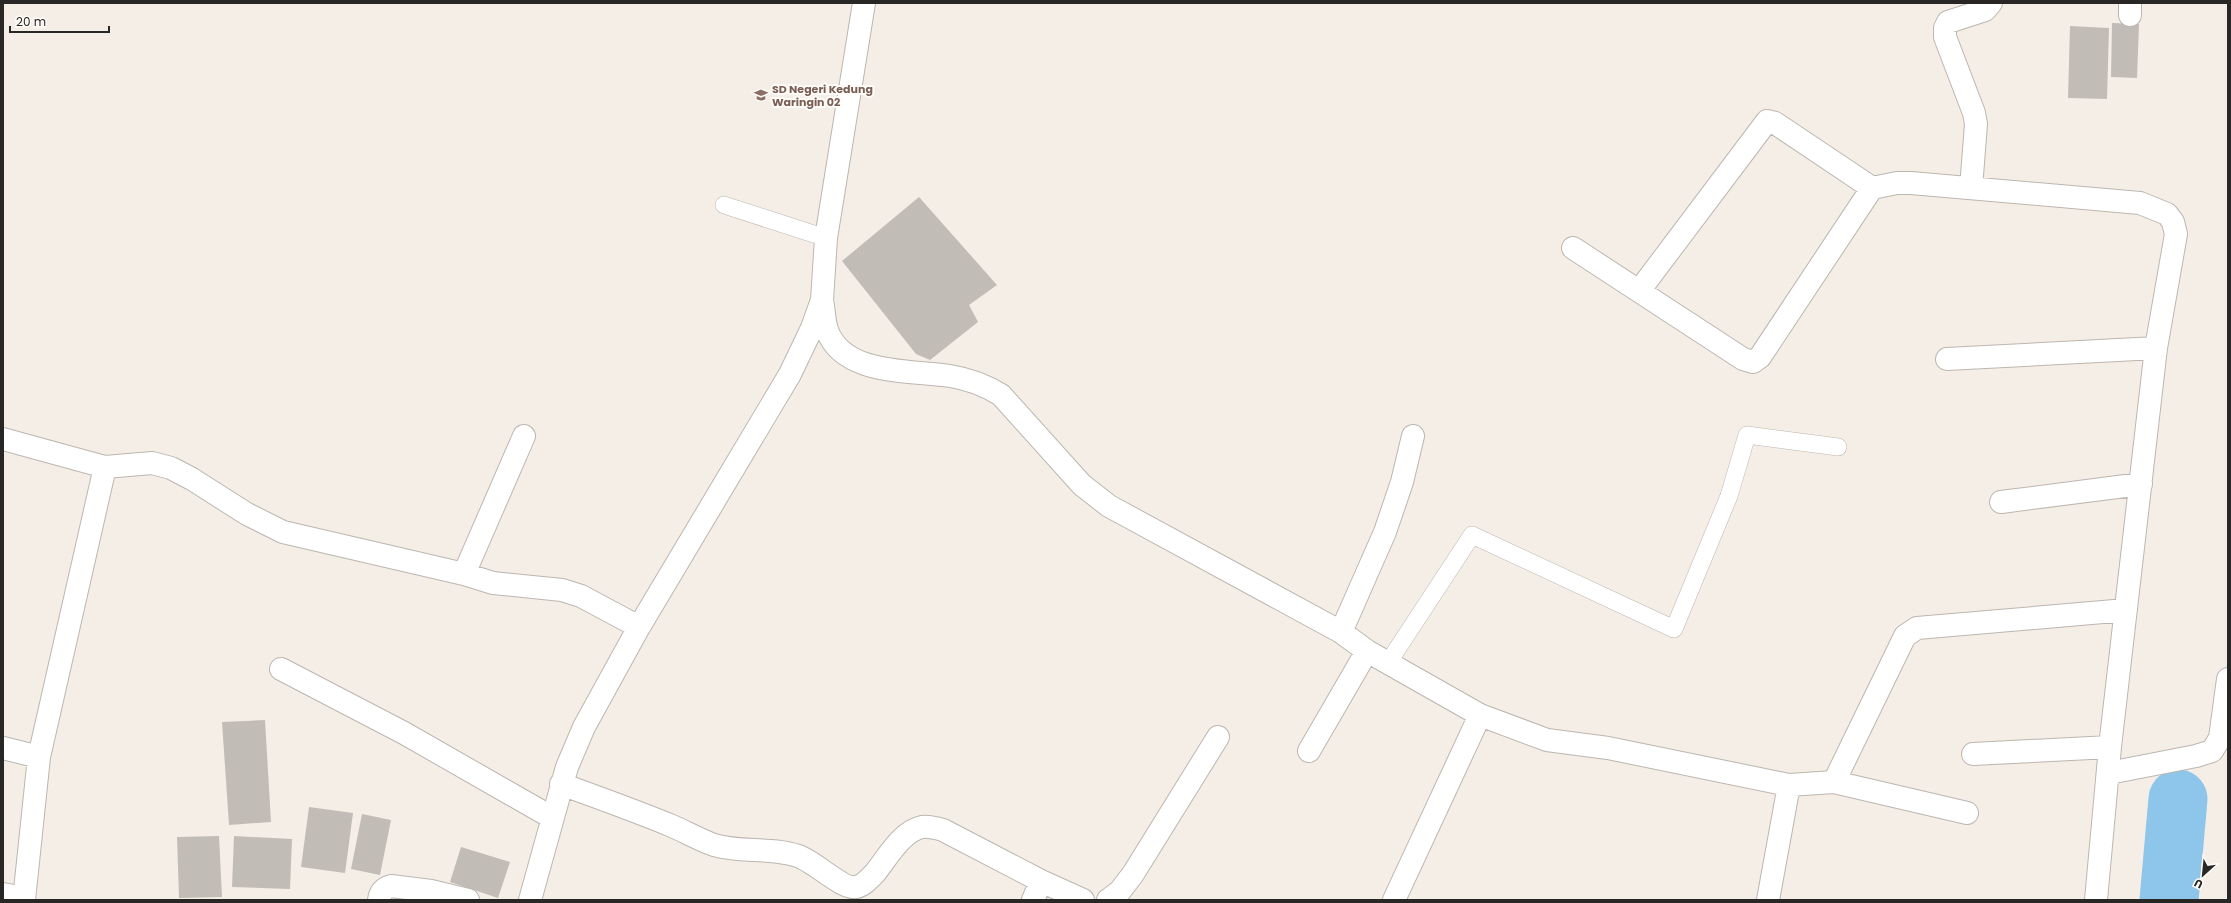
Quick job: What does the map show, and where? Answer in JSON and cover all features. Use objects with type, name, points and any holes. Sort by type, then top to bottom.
[{"type":"street","points":[[864,3],[826,238],[822,300],[828,330],[845,354],[871,366],[949,376],[988,387],[1006,400],[1082,485],[1109,506],[1341,632],[1367,652],[1480,715],[1548,740],[1608,748],[1789,785],[1834,782],[1967,813]]},
{"type":"street","points":[[1971,188],[1976,124],[1974,114],[1945,37],[1945,28],[1948,22],[1988,8],[1991,3]]},
{"type":"street","points":[[1639,291],[1767,121],[1775,123],[1872,188],[1898,183],[1971,188],[2140,203],[2168,214],[2173,222],[2176,234],[2156,348],[2110,747],[2109,772],[2096,900]]},
{"type":"street","points":[[1573,248],[1743,359],[1753,362],[1760,357],[1872,188]]},
{"type":"street","points":[[530,900],[561,784],[584,727],[639,627],[790,374],[805,344],[822,300]]},
{"type":"street","points":[[1947,359],[2156,348]]},
{"type":"street","points":[[464,574],[524,436]]},
{"type":"street","points":[[1341,632],[1385,532],[1402,482],[1413,436]]},
{"type":"street","points":[[3,439],[105,467],[152,463],[171,468],[192,478],[246,514],[283,532],[464,574],[500,584],[562,590],[581,596],[639,627]]},
{"type":"street","points":[[3,894],[24,899],[39,757],[105,467]]},
{"type":"street","points":[[2001,502],[2141,484]]},
{"type":"street","points":[[1834,782],[1905,636],[1917,628],[2126,610]]},
{"type":"street","points":[[1309,751],[1367,652]]},
{"type":"street","points":[[281,669],[404,733],[551,817]]},
{"type":"street","points":[[2109,772],[2187,758],[2212,751],[2220,738],[2228,679]]},
{"type":"street","points":[[1394,900],[1480,715]]},
{"type":"street","points":[[1108,900],[1120,890],[1133,874],[1218,737]]},
{"type":"street","points":[[1973,754],[2110,747]]},
{"type":"street","points":[[3,748],[39,757]]},
{"type":"street","points":[[561,784],[629,809],[714,845],[732,848],[768,850],[805,858],[818,865],[835,880],[850,887],[856,887],[870,878],[901,840],[913,830],[929,826],[943,830],[1037,891],[1083,900]]},
{"type":"street","points":[[1768,900],[1789,785]]},
{"type":"street","points":[[379,900],[380,895],[385,888],[391,886],[431,891],[468,900]]},
{"type":"lane","points":[[724,205],[826,238]]},
{"type":"lane","points":[[1388,663],[1472,534],[1674,629],[1729,496],[1747,436],[1838,447]]},
{"type":"building","points":[[2112,23],[2139,24],[2137,78],[2111,77]]},
{"type":"building","points":[[2070,26],[2109,28],[2107,99],[2068,98]]},
{"type":"building","points":[[919,197],[997,285],[969,305],[978,322],[930,360],[916,354],[842,261]]},
{"type":"building","points":[[265,720],[271,822],[229,825],[222,722]]},
{"type":"building","points":[[309,807],[353,813],[345,873],[301,867]]},
{"type":"building","points":[[362,814],[391,820],[380,875],[351,869]]},
{"type":"building","points":[[219,836],[222,897],[179,898],[177,837]]},
{"type":"building","points":[[234,836],[292,839],[290,889],[232,887]]},
{"type":"building","points":[[461,847],[510,862],[498,898],[450,882]]},
{"type":"waterway","points":[[2169,900],[2178,799]]},
{"type":"place","name":"SD Negeri Kedung Waringin 02","points":[[761,95]]}]
